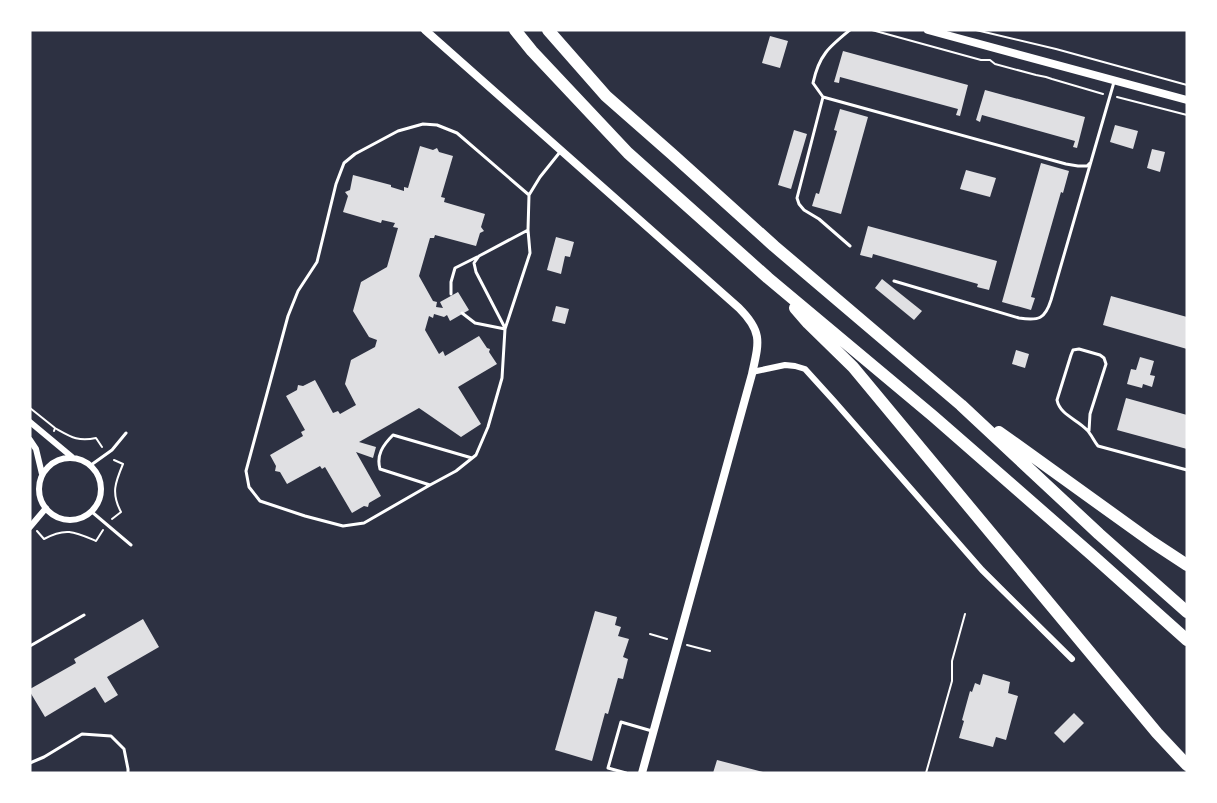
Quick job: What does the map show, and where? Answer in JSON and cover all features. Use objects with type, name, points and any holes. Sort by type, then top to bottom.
[{"type":"highway","points":[[515,30],[628,153],[768,278],[933,416],[1187,640]]},
{"type":"highway","points":[[548,30],[606,96],[774,246],[961,405],[1098,534],[1187,612]]},
{"type":"highway","points":[[768,278],[808,323],[853,367],[1157,733],[1187,765]]},
{"type":"highway","points":[[961,405],[1187,565]]},
{"type":"street","points":[[425,30],[739,308],[747,316],[757,334],[758,344],[752,372],[642,773]]},
{"type":"street","points":[[928,30],[948,33],[1187,100]]},
{"type":"street","points":[[752,372],[785,365],[805,369],[982,570],[1072,659]]},
{"type":"street","points":[[30,422],[72,457]]},
{"type":"street","points":[[30,440],[36,449],[42,474]]},
{"type":"street","points":[[72,457],[91,465],[101,483],[101,494],[92,512],[73,520],[53,515],[40,499],[39,489],[42,474],[48,465],[62,458],[72,457]]},
{"type":"street","points":[[30,527],[46,508]]},
{"type":"lane","points":[[850,30],[829,48],[816,69],[813,83],[823,97],[1065,164],[1088,166],[1091,162]]},
{"type":"lane","points":[[894,281],[1019,318],[1042,317],[1051,300],[1114,81]]},
{"type":"lane","points":[[823,97],[797,198],[801,208],[819,219],[850,246]]},
{"type":"lane","points":[[529,195],[457,133],[437,125],[423,124],[398,131],[355,154],[344,163],[336,184],[317,262],[298,291],[288,315],[246,471],[249,487],[260,501],[343,526],[364,523],[456,471],[476,455],[488,428],[502,378],[505,329],[530,253],[529,195],[540,177],[562,151]]},
{"type":"lane","points":[[451,294],[451,282],[455,268],[528,230]]},
{"type":"lane","points":[[479,256],[474,263],[476,272],[505,329]]},
{"type":"lane","points":[[462,313],[475,323],[505,329]]},
{"type":"lane","points":[[1089,431],[1059,408],[1057,400],[1073,350],[1079,349],[1100,355],[1106,364],[1090,414],[1089,431],[1098,446],[1187,470]]},
{"type":"lane","points":[[91,465],[106,454],[126,433]]},
{"type":"lane","points":[[430,485],[380,469],[378,461],[384,445],[393,435],[472,458]]},
{"type":"lane","points":[[92,512],[131,545]]},
{"type":"lane","points":[[30,646],[84,615]]},
{"type":"lane","points":[[626,773],[608,768],[621,722],[654,731]]},
{"type":"lane","points":[[30,763],[82,734],[111,736],[124,749],[128,773]]},
{"type":"path","points":[[872,30],[1187,115]]},
{"type":"path","points":[[976,30],[1187,85]]},
{"type":"path","points":[[30,408],[55,428],[73,438],[84,441],[96,438],[106,454]]},
{"type":"path","points":[[49,438],[55,428]]},
{"type":"path","points":[[926,773],[952,681],[951,660],[965,614]]},
{"type":"building","points":[[770,36],[788,41],[780,68],[762,63]]},
{"type":"building","points":[[843,51],[968,85],[960,116],[956,115],[958,109],[840,77],[839,83],[834,82]]},
{"type":"building","points":[[985,90],[1085,117],[1077,148],[1073,147],[1075,141],[982,115],[980,122],[976,120]]},
{"type":"building","points":[[840,109],[868,117],[841,214],[812,206],[816,193],[819,194],[837,131],[834,130]]},
{"type":"building","points":[[1115,125],[1138,131],[1133,149],[1110,142]]},
{"type":"building","points":[[794,130],[807,134],[791,189],[778,185]]},
{"type":"building","points":[[420,146],[433,150],[437,148],[439,152],[453,156],[441,197],[445,198],[444,202],[485,214],[481,227],[484,231],[480,233],[476,246],[435,235],[434,238],[430,238],[419,276],[433,301],[437,302],[436,307],[443,308],[440,302],[458,292],[469,310],[450,321],[447,315],[444,317],[434,314],[433,318],[429,316],[425,330],[439,354],[443,351],[445,356],[479,336],[490,349],[489,352],[497,364],[458,387],[481,424],[461,437],[419,408],[359,442],[376,447],[373,458],[356,452],[381,496],[369,503],[368,507],[364,506],[352,513],[325,467],[322,469],[320,466],[287,484],[280,472],[275,471],[276,466],[270,455],[303,436],[301,432],[305,430],[286,396],[297,390],[298,385],[303,386],[315,380],[333,413],[338,411],[340,414],[356,405],[345,384],[351,360],[375,347],[377,340],[369,337],[353,311],[361,282],[387,267],[398,228],[393,227],[395,223],[382,220],[381,223],[343,212],[348,196],[345,192],[350,190],[353,175],[391,185],[391,187],[404,191],[404,187],[408,188]]},
{"type":"building","points":[[1152,149],[1165,152],[1160,172],[1147,168]]},
{"type":"building","points":[[1041,163],[1069,171],[1031,297],[1035,298],[1031,310],[1002,302]]},
{"type":"building","points":[[966,170],[996,178],[990,197],[960,189]]},
{"type":"building","points":[[868,226],[997,261],[989,290],[977,287],[978,284],[873,254],[872,258],[860,255]]},
{"type":"building","points":[[556,237],[574,242],[570,257],[565,256],[561,274],[547,270]]},
{"type":"building","points":[[882,279],[922,311],[914,320],[875,288]]},
{"type":"building","points":[[1111,296],[1187,317],[1187,349],[1103,325]]},
{"type":"building","points":[[556,306],[569,309],[565,324],[552,321]]},
{"type":"building","points":[[1016,350],[1029,354],[1025,368],[1012,364]]},
{"type":"building","points":[[1140,357],[1154,361],[1150,375],[1155,376],[1152,387],[1143,384],[1142,388],[1127,384],[1131,369],[1136,370]]},
{"type":"building","points":[[1126,398],[1187,415],[1187,449],[1117,430]]},
{"type":"building","points":[[595,611],[617,617],[615,625],[621,627],[618,636],[629,639],[623,657],[628,659],[623,679],[618,678],[608,714],[605,713],[592,761],[555,750]]},
{"type":"building","points":[[143,619],[159,647],[107,677],[118,695],[105,703],[95,687],[45,717],[30,689],[76,663],[74,659]]},
{"type":"building","points":[[983,674],[1010,682],[1008,693],[1018,696],[1006,740],[996,737],[993,747],[959,738],[970,691],[972,692],[975,683],[980,685]]},
{"type":"building","points":[[1074,713],[1084,723],[1064,743],[1054,733]]},
{"type":"building","points":[[717,760],[763,772],[763,773],[713,773]]}]
